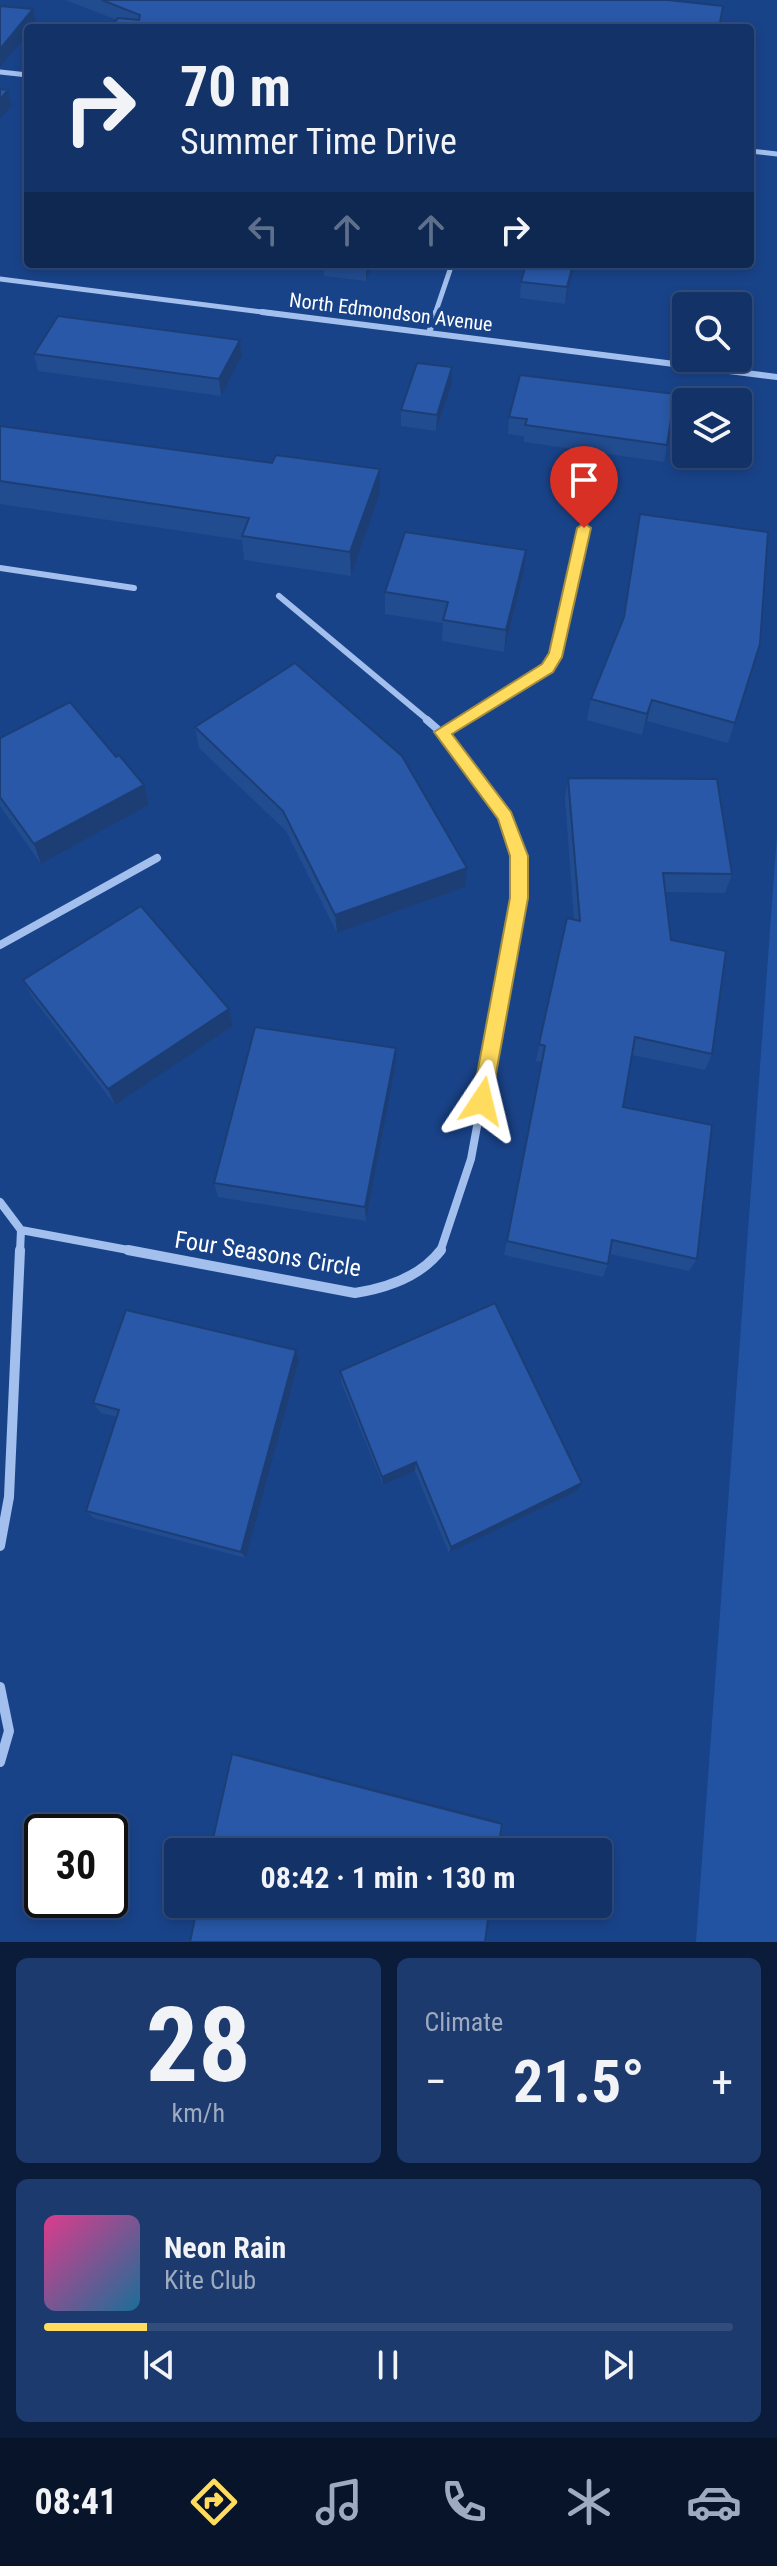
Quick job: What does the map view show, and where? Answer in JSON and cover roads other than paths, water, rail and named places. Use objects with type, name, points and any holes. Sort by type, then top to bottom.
[{"type":"street","points":[[0,72],[24,75]]},
{"type":"street","points":[[754,151],[777,154]]},
{"type":"street","points":[[429,333],[451,268]]},
{"type":"street","name":"North Edmondson Avenue","points":[[0,279],[777,377]]},
{"type":"street","points":[[442,732],[548,668],[557,653],[584,528]]},
{"type":"street","points":[[0,568],[134,588]]},
{"type":"street","name":"Four Seasons Circle","points":[[21,1230],[355,1293],[376,1290],[431,1263],[443,1248],[471,1159],[520,878],[518,846],[505,817],[442,732],[279,596]]},
{"type":"street","points":[[0,945],[157,858]]},
{"type":"street","points":[[0,1202],[21,1230],[9,1497],[0,1546]]},
{"type":"street","points":[[0,1687],[9,1731],[0,1762]]}]
